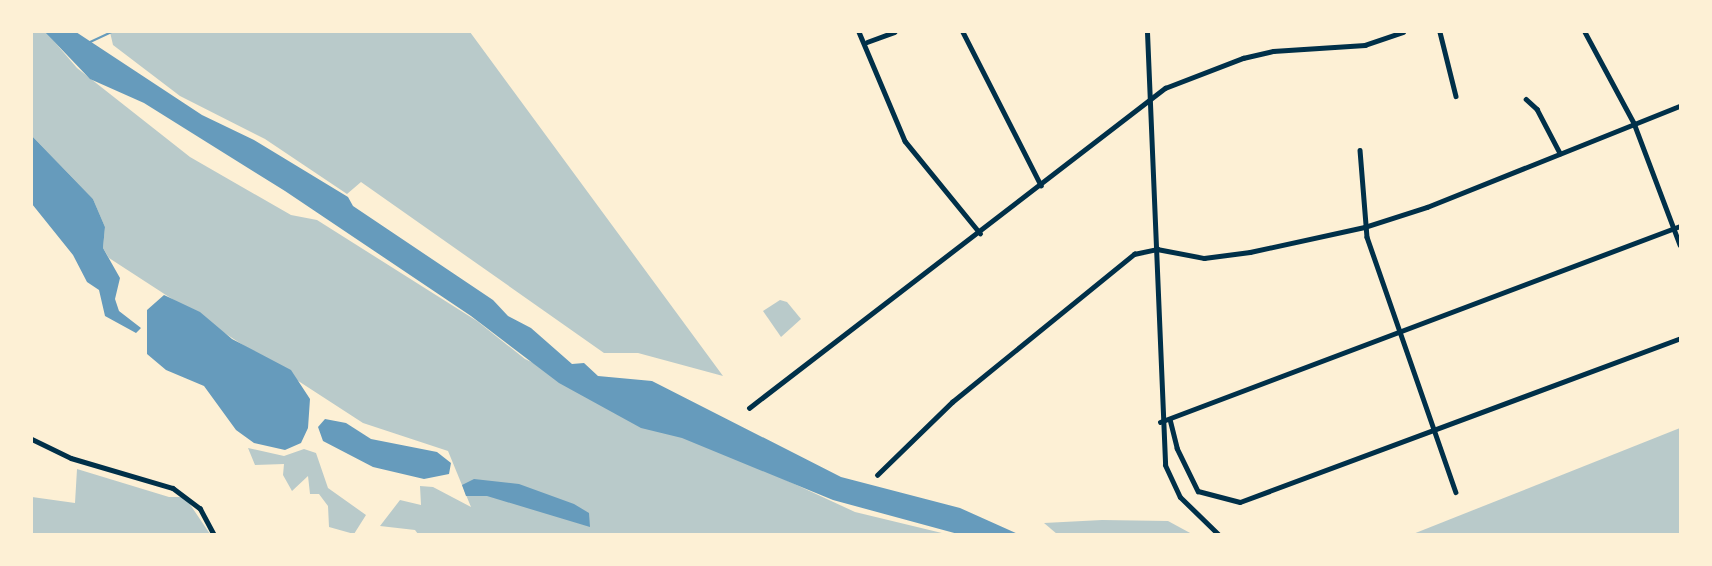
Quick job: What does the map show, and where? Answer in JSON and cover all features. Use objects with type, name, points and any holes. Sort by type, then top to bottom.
[{"type":"main road","points":[[1147,32],[1157,248],[1160,422],[1167,473],[1196,514],[1218,534]]},
{"type":"street","points":[[859,32],[867,42],[905,141],[980,233]]},
{"type":"street","points":[[867,42],[894,32]]},
{"type":"street","points":[[963,32],[1041,185]]},
{"type":"street","points":[[749,408],[980,233],[1150,98],[1243,58],[1273,51],[1365,45],[1403,32]]},
{"type":"street","points":[[1440,32],[1456,96]]},
{"type":"street","points":[[1585,32],[1634,123],[1681,245]]},
{"type":"street","points":[[1526,99],[1537,109],[1560,153]]},
{"type":"street","points":[[877,475],[952,402],[1109,270],[1134,254],[1157,248],[1204,258],[1365,227],[1681,106]]},
{"type":"street","points":[[1360,149],[1365,227],[1404,332],[1433,433],[1456,492]]},
{"type":"street","points":[[1160,422],[1681,226]]},
{"type":"street","points":[[1170,419],[1187,473],[1198,491],[1240,502],[1433,433],[1681,338]]},
{"type":"street","points":[[32,439],[71,458],[173,488],[200,508],[214,534]]},
{"type":"shaded area","points":[[32,32],[46,32],[77,68],[190,157],[291,215],[317,220],[477,321],[525,359],[855,512],[946,534],[418,534],[415,530],[380,526],[400,500],[421,505],[420,486],[433,487],[471,507],[448,451],[363,423],[109,258],[103,248],[105,227],[93,199],[32,136]]},
{"type":"shaded area","points":[[110,32],[470,32],[723,376],[638,353],[604,353],[361,182],[347,194],[265,139],[180,96],[113,45]]},
{"type":"shaded area","points":[[780,300],[787,302],[801,319],[781,337],[763,311]]},
{"type":"shaded area","points":[[1680,428],[1680,534],[1413,534]]},
{"type":"shaded area","points":[[248,448],[284,456],[304,449],[316,453],[328,488],[366,515],[354,534],[329,527],[328,506],[319,494],[310,494],[308,476],[292,491],[283,475],[284,464],[255,465]]},
{"type":"shaded area","points":[[77,469],[169,497],[185,497],[210,534],[32,534],[32,497],[75,503]]},
{"type":"shaded area","points":[[1168,521],[1192,534],[1057,534],[1044,523]]},
{"type":"water","points":[[45,32],[76,32],[202,115],[254,140],[348,197],[353,206],[493,300],[508,316],[531,328],[572,364],[584,363],[598,376],[652,381],[841,477],[960,508],[1018,534],[958,534],[833,500],[682,438],[641,428],[559,383],[471,316],[285,191],[144,103],[90,79]]},
{"type":"water","points":[[32,136],[93,199],[105,227],[103,248],[120,278],[115,299],[119,311],[141,328],[136,333],[105,316],[99,290],[87,282],[73,255],[32,204]]},
{"type":"water","points":[[164,295],[200,312],[232,339],[291,370],[310,399],[308,428],[301,443],[285,450],[254,443],[236,430],[204,386],[166,370],[147,354],[147,310]]},
{"type":"water","points":[[325,419],[346,423],[371,439],[437,452],[451,463],[449,474],[424,479],[373,467],[323,441],[318,427]]},
{"type":"water","points":[[474,479],[519,484],[574,504],[589,513],[590,527],[487,496],[466,496],[462,485]]},
{"type":"waterway","points":[[88,43],[112,32]]}]
